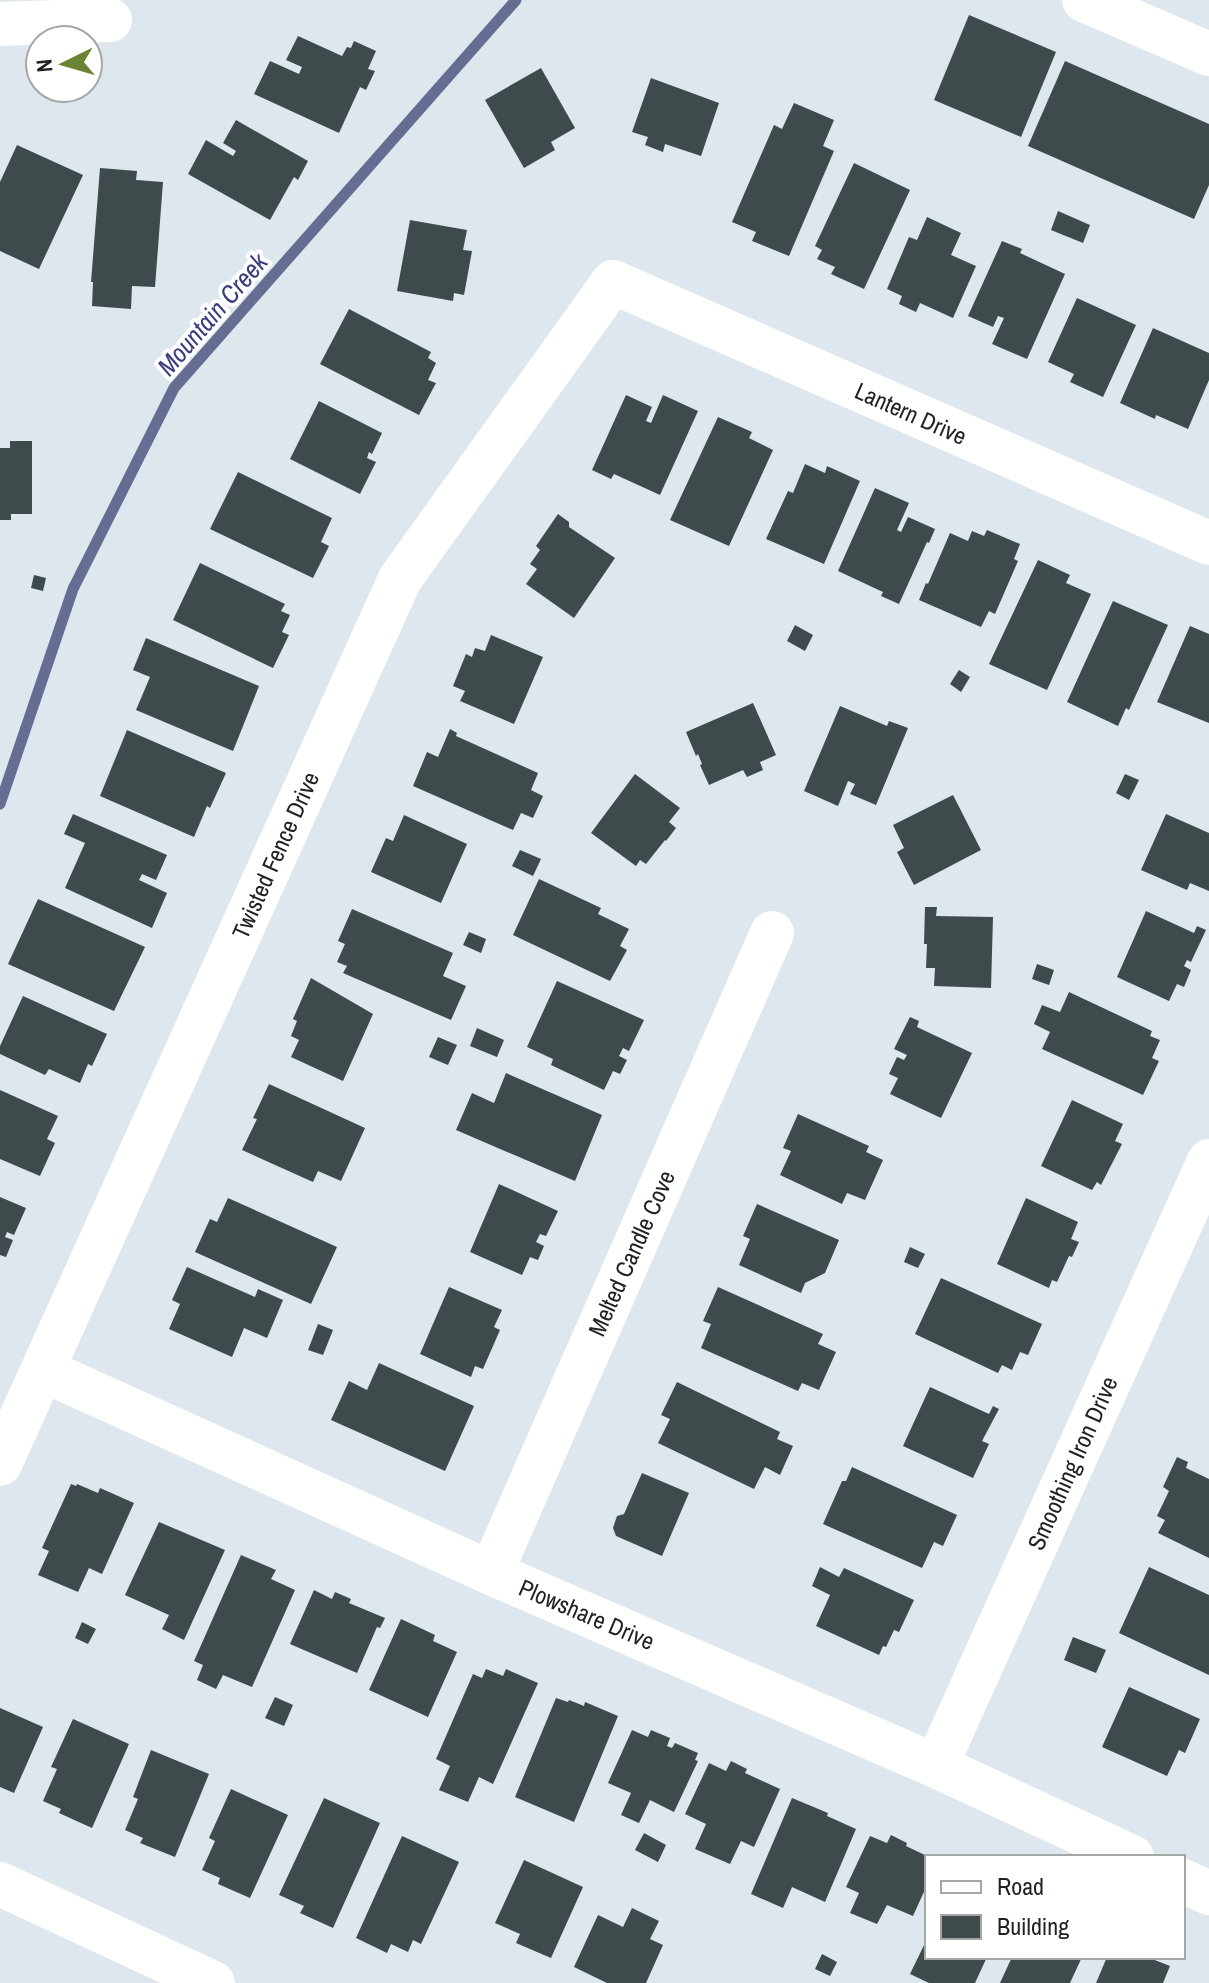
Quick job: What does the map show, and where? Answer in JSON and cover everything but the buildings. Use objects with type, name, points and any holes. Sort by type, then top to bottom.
[{"type":"street","points":[[1084,0],[1209,54]]},
{"type":"street","points":[[0,24],[110,20]]},
{"type":"street","name":"Lantern Drive","points":[[613,282],[1209,543]]},
{"type":"street","name":"Twisted Fence Drive","points":[[0,1464],[400,579],[613,282]]},
{"type":"street","name":"Melted Candle Cove","points":[[491,1573],[772,933]]},
{"type":"street","name":"Smoothing Iron Drive","points":[[936,1766],[1209,1161]]},
{"type":"street","name":"Plowshare Drive","points":[[43,1370],[491,1573],[936,1766],[1128,1855]]},
{"type":"street","points":[[1185,1882],[1209,1893]]},
{"type":"street","points":[[0,1884],[213,1983]]},
{"type":"waterway","name":"Mountain Creek","points":[[0,804],[73,589],[174,388],[516,0]]}]
